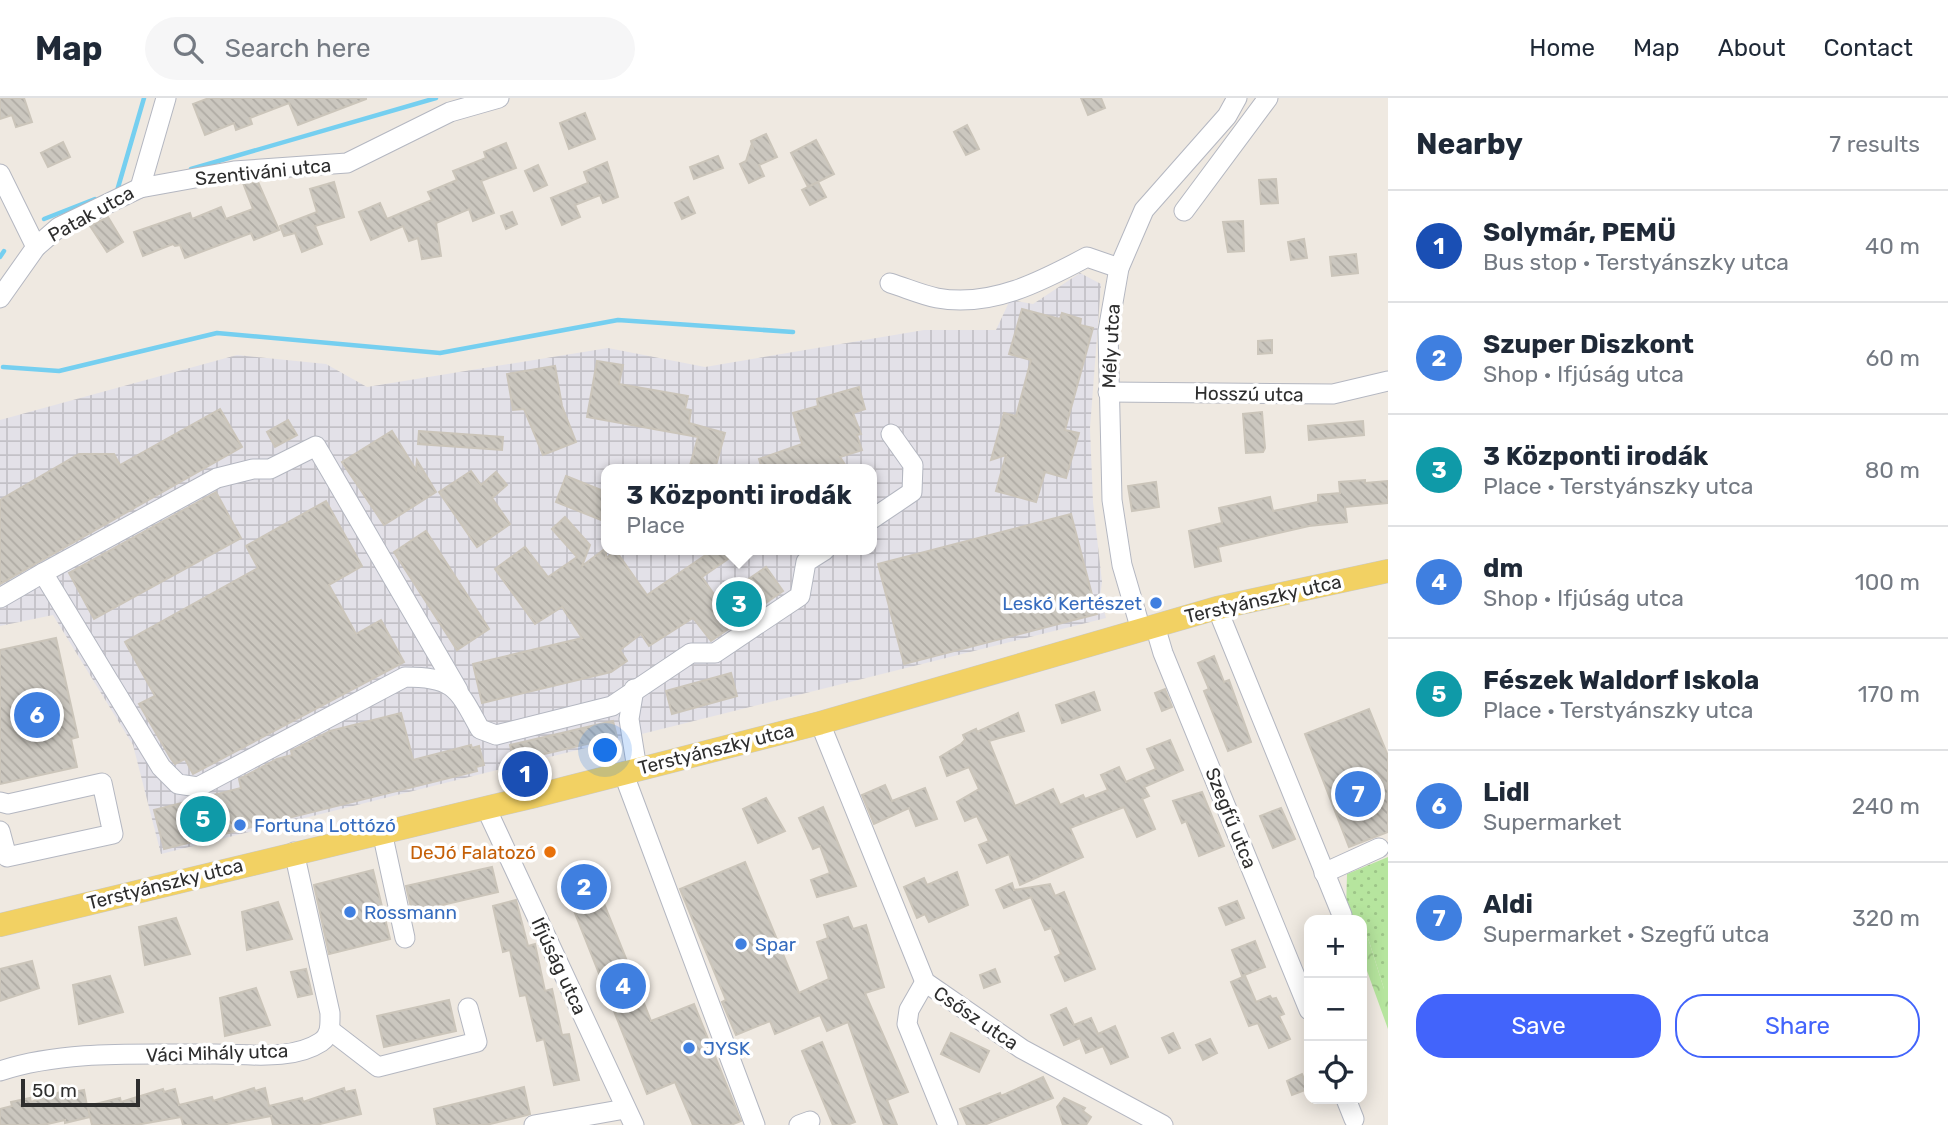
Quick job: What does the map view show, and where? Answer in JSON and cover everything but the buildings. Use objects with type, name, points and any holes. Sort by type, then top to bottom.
[{"type":"main road","name":"Terstyánszky utca","points":[[1,921],[486,807],[820,723],[1217,608],[1388,571]]},
{"type":"street","name":"Patak utca","points":[[0,298],[36,247],[59,227],[140,188],[166,98]]},
{"type":"street","name":"Szentiváni utca","points":[[140,188],[234,171],[347,163],[450,113],[499,98]]},
{"type":"street","name":"Mély utca","points":[[1148,628],[1122,565],[1112,500],[1108,331],[1119,268],[1144,210],[1227,117],[1237,98]]},
{"type":"street","points":[[1184,211],[1268,98]]},
{"type":"street","points":[[0,174],[36,247]]},
{"type":"street","points":[[890,283],[938,298],[978,299],[1034,285],[1087,257],[1119,268]]},
{"type":"street","name":"Hosszú utca","points":[[1108,392],[1333,394],[1388,381]]},
{"type":"street","points":[[877,516],[912,492],[914,465],[891,434]]},
{"type":"street","points":[[0,598],[217,478],[253,469],[270,470],[316,446],[480,729],[496,735],[612,706],[691,653],[715,653],[800,596],[806,562],[817,555]]},
{"type":"street","points":[[43,573],[161,767],[178,785],[198,788],[405,677],[429,677],[458,690]]},
{"type":"street","points":[[1217,608],[1342,915]]},
{"type":"street","name":"Szegfű utca","points":[[1148,628],[1163,653],[1304,998]]},
{"type":"street","points":[[634,689],[628,719],[629,771],[755,1125]]},
{"type":"street","name":"Csősz utca","points":[[820,723],[925,982],[1022,1049],[1163,1125]]},
{"type":"street","points":[[0,802],[8,804],[102,783],[113,834],[7,857],[0,831]]},
{"type":"street","name":"Ifjúság utca","points":[[486,807],[629,1117]]},
{"type":"street","points":[[382,832],[405,938]]},
{"type":"street","points":[[1324,873],[1379,848]]},
{"type":"street","points":[[294,852],[330,1013],[330,1030],[378,1067],[477,1042],[468,1008]]},
{"type":"street","points":[[925,982],[909,1010],[907,1024],[948,1125]]},
{"type":"street","name":"Váci Mihály utca","points":[[0,1071],[17,1066],[92,1056],[288,1054],[324,1041],[330,1030]]},
{"type":"street","points":[[1348,1104],[1354,1119]]},
{"type":"street","points":[[534,1125],[629,1117]]},
{"type":"shaded area","points":[[1080,273],[1101,284],[1090,428],[1093,502],[1102,582],[1100,596],[1106,618],[161,854],[133,745],[53,615],[0,626],[0,420],[237,355],[326,364],[367,387],[608,348],[705,367],[924,330],[996,330],[1010,300],[1033,304]]},
{"type":"green space","points":[[1388,857],[1388,989],[1384,989],[1367,937],[1367,915],[1347,915],[1346,912],[1347,874]]},
{"type":"green space","points":[[1367,937],[1384,989],[1388,989],[1388,1029],[1367,971]]},
{"type":"waterway","points":[[117,191],[144,98]]},
{"type":"waterway","points":[[191,169],[436,98]]},
{"type":"waterway","points":[[44,219],[95,199]]},
{"type":"waterway","points":[[0,257],[4,251]]},
{"type":"waterway","points":[[3,367],[59,371],[217,333],[440,353],[618,320],[793,332]]},
{"type":"place","name":"Leskó Kertészet","points":[[1156,603]]},
{"type":"place","name":"3 Központi irodák","points":[[739,604]]},
{"type":"place","name":"Lidl","points":[[37,715]]},
{"type":"place","name":"Solymár, PEMÜ","points":[[525,774]]},
{"type":"place","name":"Aldi","points":[[1358,794]]},
{"type":"place","name":"Fészek Waldorf Iskola","points":[[203,819]]},
{"type":"place","name":"Fortuna Lottózó","points":[[240,825]]},
{"type":"place","name":"DeJó Falatozó","points":[[550,852]]},
{"type":"place","name":"Szuper Diszkont","points":[[584,887]]},
{"type":"place","name":"Rossmann","points":[[350,912]]},
{"type":"place","name":"Spar","points":[[741,944]]},
{"type":"place","name":"dm","points":[[623,986]]},
{"type":"place","name":"JYSK","points":[[689,1048]]}]
